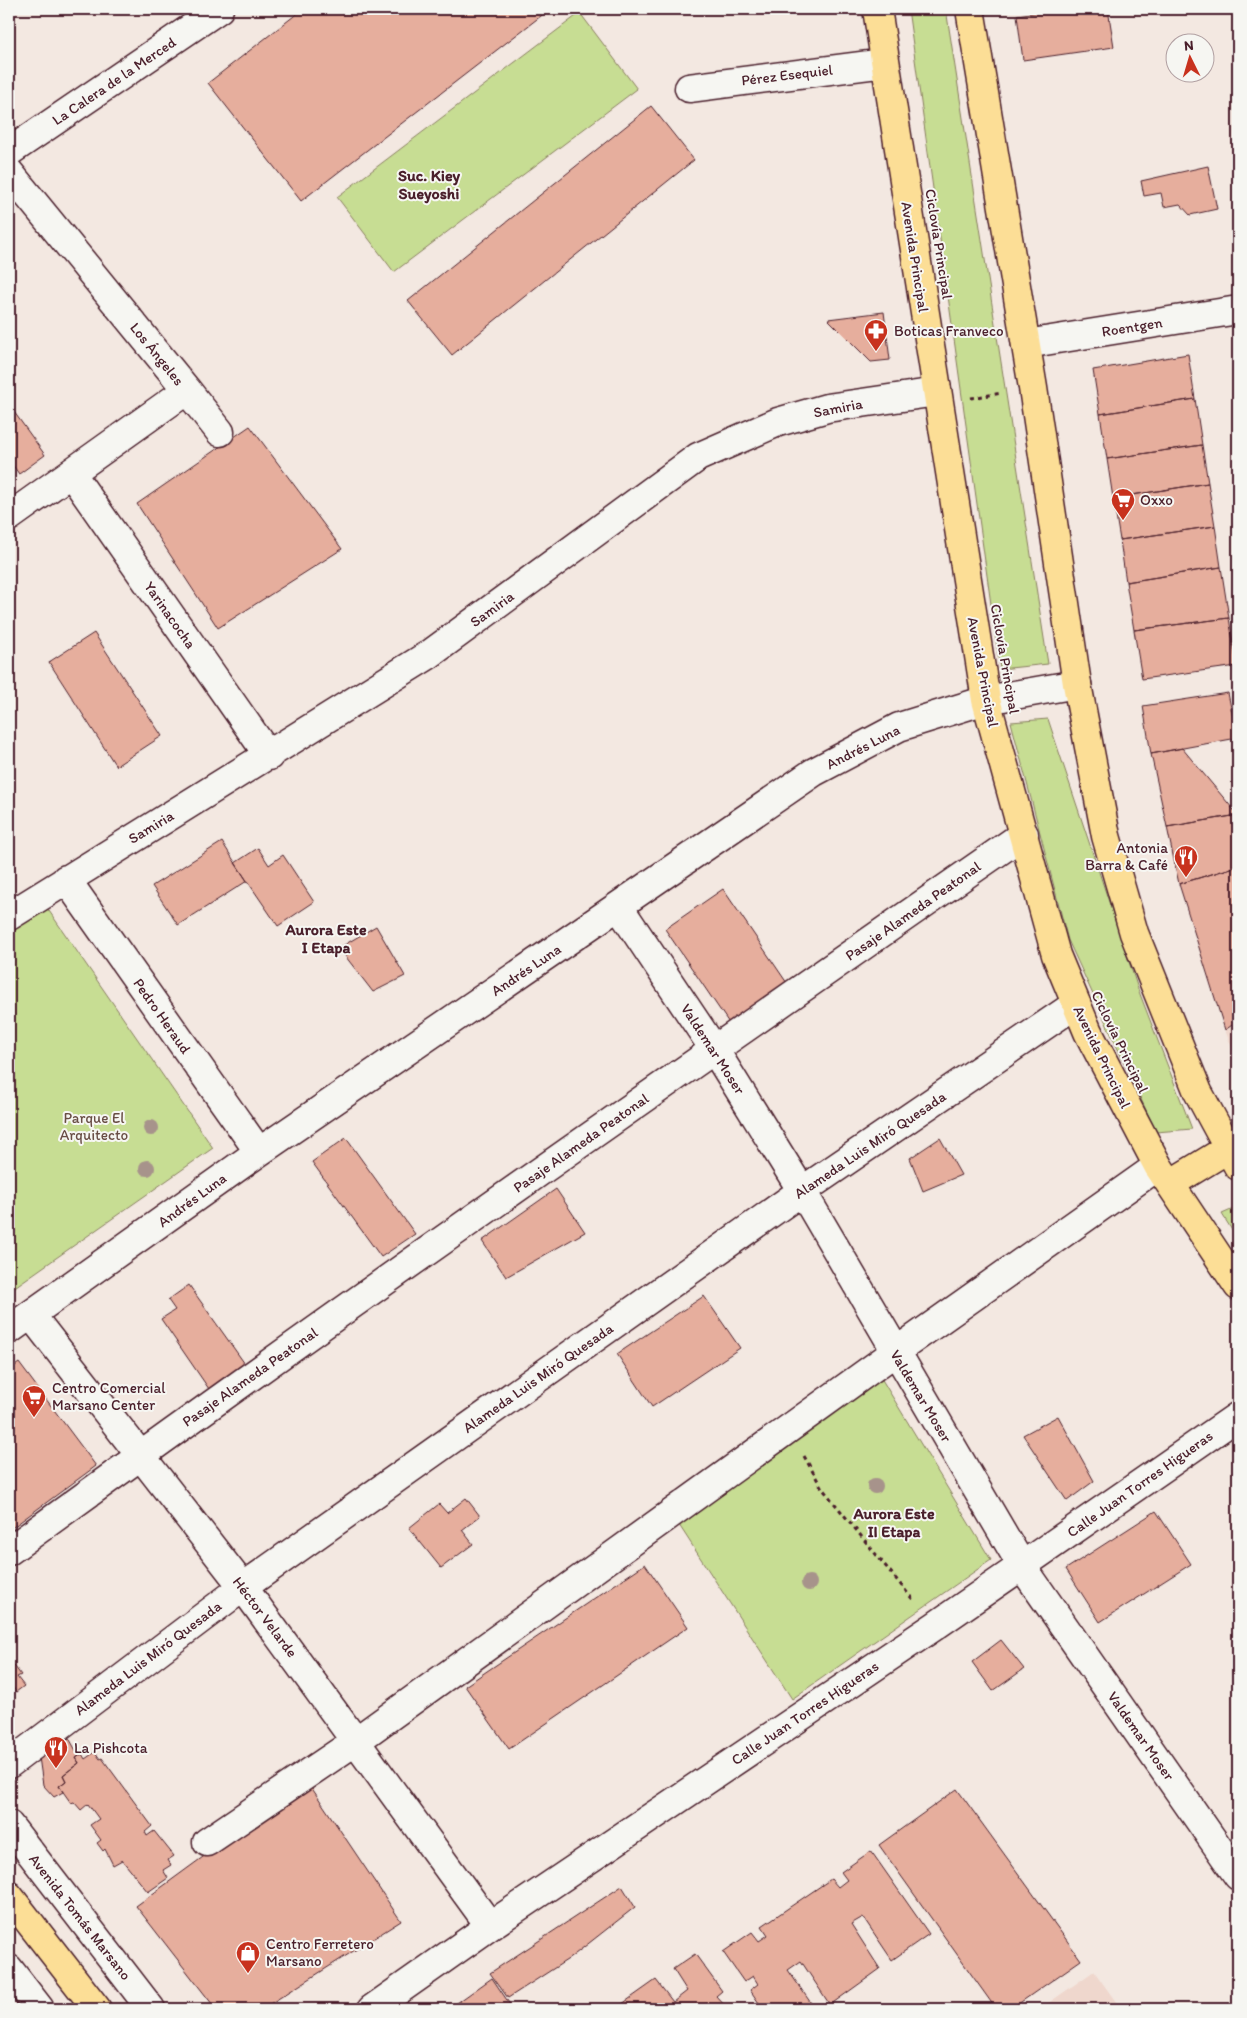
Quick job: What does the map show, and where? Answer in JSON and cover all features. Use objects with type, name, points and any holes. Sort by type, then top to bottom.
[{"type":"main road","name":"Avenida Principal","points":[[877,9],[986,700],[1056,955],[1076,1004],[1124,1104],[1164,1175],[1238,1286]]},
{"type":"main road","points":[[970,9],[1033,388],[1077,684],[1106,836],[1134,933],[1198,1092],[1233,1157],[1164,1175]]},
{"type":"main road","points":[[9,1896],[97,2009]]},
{"type":"street","name":"La Calera de la Merced","points":[[9,152],[219,9]]},
{"type":"street","name":"Pérez Esequiel","points":[[689,88],[885,63]]},
{"type":"street","name":"Los Ángeles","points":[[9,172],[187,390],[9,517]]},
{"type":"street","name":"Roentgen","points":[[1026,344],[1238,310]]},
{"type":"street","points":[[187,390],[220,432]]},
{"type":"street","name":"Samiria","points":[[9,916],[66,879],[269,756],[430,654],[698,457],[778,422],[827,408],[937,398]]},
{"type":"street","name":"Yarinacocha","points":[[71,474],[269,756]]},
{"type":"street","name":"Andrés Luna","points":[[9,1330],[259,1152],[814,772],[899,727],[986,700],[1077,684]]},
{"type":"street","name":"Pasaje Alameda Peatonal","points":[[9,1551],[140,1455],[714,1049],[1024,834]]},
{"type":"street","name":"Pedro Heraud","points":[[66,879],[259,1152]]},
{"type":"street","name":"Valdemar Moser","points":[[619,907],[714,1049],[802,1191],[1022,1566],[1238,1876]]},
{"type":"street","name":"Alameda Luis Miró Quesada","points":[[9,1764],[243,1587],[802,1191],[1076,1004]]},
{"type":"street","points":[[207,1842],[356,1741],[895,1352],[1164,1175]]},
{"type":"street","name":"Héctor Velarde","points":[[31,1315],[243,1587],[490,1926]]},
{"type":"street","name":"Calle Juan Torres Higueras","points":[[372,2009],[490,1926],[1022,1566],[1238,1416]]},
{"type":"street","name":"Avenida Tomás Marsano","points":[[9,1825],[151,2009]]},
{"type":"street","points":[[9,1969],[40,2009]]},
{"type":"path","points":[[937,398],[1033,388]]},
{"type":"path","points":[[789,1429],[822,1488],[934,1626]]},
{"type":"shaded area","points":[[1238,1021],[1238,1063],[1225,1030]]},
{"type":"shaded area","points":[[1094,1971],[1121,2009],[1040,2009]]},
{"type":"green space","points":[[908,9],[946,9],[1048,664],[1000,669]]},
{"type":"green space","points":[[580,13],[637,89],[394,272],[337,197]]},
{"type":"green space","points":[[1048,719],[1138,989],[1192,1129],[1156,1132],[1068,940],[1011,722]]},
{"type":"green space","name":"Parque El Arquitecto","points":[[47,908],[213,1148],[9,1291],[9,933]]},
{"type":"green space","points":[[1238,1207],[1238,1240],[1222,1214]]},
{"type":"green space","points":[[881,1378],[991,1560],[792,1699],[679,1525]]},
{"type":"building","points":[[303,9],[550,9],[301,201],[208,83]]},
{"type":"building","points":[[1057,9],[1108,9],[1114,47],[1023,60],[1017,15]]},
{"type":"building","points":[[651,106],[694,160],[452,355],[408,301]]},
{"type":"building","points":[[1208,166],[1217,209],[1190,215],[1180,204],[1164,207],[1161,193],[1144,196],[1141,181]]},
{"type":"building","points":[[884,312],[890,360],[871,362],[828,319]]},
{"type":"building","points":[[1188,354],[1195,399],[1100,414],[1093,370]]},
{"type":"building","points":[[1195,399],[1202,445],[1107,459],[1100,414]]},
{"type":"building","points":[[9,405],[45,455],[19,474],[9,460]]},
{"type":"building","points":[[250,426],[342,549],[218,628],[137,504]]},
{"type":"building","points":[[1202,445],[1208,483],[1113,498],[1107,459]]},
{"type":"building","points":[[1208,483],[1215,526],[1120,540],[1113,498]]},
{"type":"building","points":[[1215,526],[1221,567],[1126,582],[1120,540]]},
{"type":"building","points":[[1221,567],[1229,618],[1134,630],[1126,582]]},
{"type":"building","points":[[1229,618],[1237,666],[1142,679],[1134,630]]},
{"type":"building","points":[[94,633],[162,736],[116,766],[49,662]]},
{"type":"building","points":[[1228,693],[1237,738],[1151,754],[1143,706]]},
{"type":"building","points":[[1182,748],[1238,815],[1167,827],[1151,754]]},
{"type":"building","points":[[1238,815],[1238,866],[1179,884],[1167,827]]},
{"type":"building","points":[[222,842],[247,881],[178,925],[152,886]]},
{"type":"building","points":[[258,848],[269,865],[283,855],[314,902],[278,926],[235,863]]},
{"type":"building","points":[[1238,866],[1238,1021],[1225,1030],[1179,884]]},
{"type":"building","points":[[723,889],[789,986],[731,1026],[665,929]]},
{"type":"building","points":[[376,926],[405,976],[373,992],[339,948]]},
{"type":"building","points":[[346,1138],[415,1234],[381,1257],[312,1162]]},
{"type":"building","points":[[940,1138],[961,1175],[923,1191],[910,1158]]},
{"type":"building","points":[[556,1189],[585,1232],[506,1277],[482,1241]]},
{"type":"building","points":[[189,1285],[245,1364],[209,1389],[161,1319],[175,1310],[168,1300]]},
{"type":"building","points":[[704,1296],[740,1348],[652,1407],[617,1354]]},
{"type":"building","name":"Centro Comercial Marsano Center","points":[[19,1363],[96,1466],[9,1530],[9,1370]]},
{"type":"building","points":[[1058,1416],[1094,1481],[1067,1501],[1023,1435]]},
{"type":"building","points":[[466,1498],[480,1516],[462,1530],[473,1544],[441,1568],[409,1528],[439,1504],[447,1513]]},
{"type":"building","points":[[1156,1511],[1191,1564],[1100,1622],[1066,1569]]},
{"type":"building","points":[[645,1564],[688,1627],[509,1749],[465,1686]]},
{"type":"building","points":[[1001,1640],[1024,1669],[993,1691],[972,1662]]},
{"type":"building","points":[[9,1659],[21,1675],[17,1677],[24,1686],[16,1692],[13,1687],[9,1690]]},
{"type":"building","name":"La Pishcota","points":[[69,1738],[79,1756],[76,1758],[79,1763],[63,1775],[66,1781],[59,1786],[63,1792],[54,1797],[43,1785],[39,1757]]},
{"type":"building","points":[[95,1752],[100,1759],[102,1758],[152,1826],[145,1832],[147,1836],[154,1831],[174,1856],[168,1860],[171,1865],[163,1870],[168,1878],[148,1892],[122,1860],[113,1865],[105,1849],[103,1851],[97,1843],[101,1840],[90,1825],[99,1819],[88,1804],[81,1810],[74,1802],[71,1803],[59,1786],[66,1781],[63,1775],[79,1763],[76,1758],[82,1754],[85,1759]]},
{"type":"building","points":[[307,1781],[401,1921],[262,2009],[216,2009],[136,1906]]},
{"type":"building","points":[[957,1789],[1081,1960],[1011,2009],[996,2009],[879,1845]]},
{"type":"building","points":[[871,1851],[929,1934],[892,1960],[863,1917],[851,1924],[880,1969],[830,2005],[801,1961],[788,1970],[815,2009],[763,2009],[750,1990],[758,1984],[753,1976],[744,1982],[723,1952],[752,1932],[759,1941],[768,1935],[762,1926],[831,1879],[838,1887],[847,1880],[841,1872]]},
{"type":"building","points":[[622,1886],[635,1907],[570,1958],[508,1998],[490,1973]]},
{"type":"building","points":[[695,1954],[722,1991],[716,1996],[728,2009],[615,2009],[656,1980],[673,2002],[687,1991],[673,1969]]},
{"type":"building","points":[[492,1978],[513,2009],[461,2009],[457,2003]]},
{"type":"building","points":[[457,2003],[461,2009],[448,2009]]},
{"type":"place","name":"Boticas Franveco","points":[[876,352]]},
{"type":"place","name":"Oxxo","points":[[1123,521]]},
{"type":"place","name":"Antonia Barra & Café","points":[[1186,878]]},
{"type":"place","name":"Centro Comercial Marsano Center","points":[[34,1418]]},
{"type":"place","name":"La Pishcota","points":[[56,1769]]},
{"type":"place","name":"Centro Ferretero Marsano","points":[[248,1974]]},
{"type":"district","name":"Suc. Kiey Sueyoshi","points":[[429,184]]},
{"type":"district","name":"Aurora Este I Etapa","points":[[326,938]]},
{"type":"district","name":"Aurora Este II Etapa","points":[[894,1522]]}]
